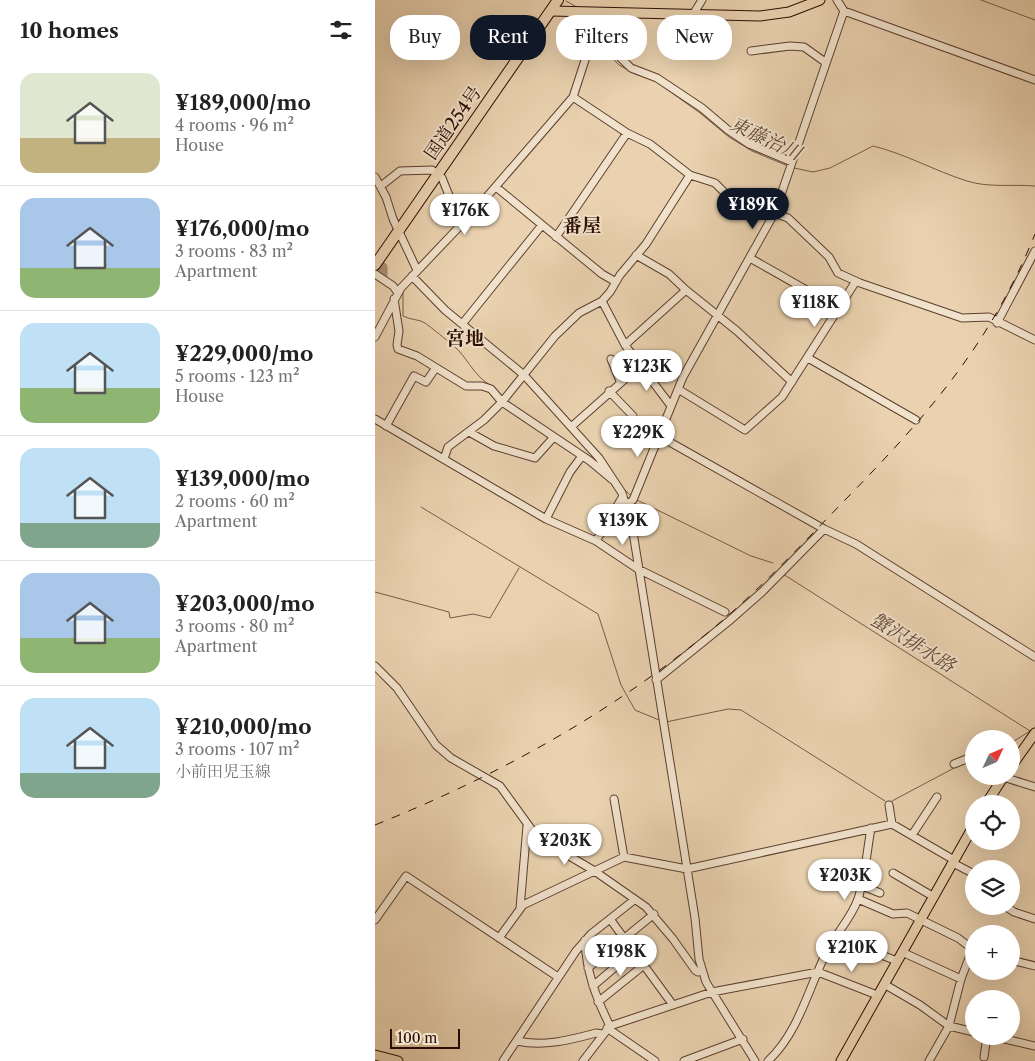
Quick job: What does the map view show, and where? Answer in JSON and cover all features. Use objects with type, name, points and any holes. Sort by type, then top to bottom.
[{"type":"highway","name":"国道254号","points":[[375,265],[558,0]]},
{"type":"main road","points":[[551,11],[771,15],[794,10],[820,0]]},
{"type":"main road","points":[[1020,754],[1035,733]]},
{"type":"main road","points":[[841,1061],[965,841]]},
{"type":"main road","points":[[375,1055],[396,1061]]},
{"type":"street","points":[[694,13],[702,0]]},
{"type":"street","points":[[837,0],[844,11],[1035,80]]},
{"type":"street","points":[[626,505],[633,500],[678,389],[775,212],[844,11]]},
{"type":"street","points":[[751,51],[790,46],[804,47],[825,62]]},
{"type":"street","points":[[375,337],[396,296],[414,273],[496,187],[573,97],[583,60]]},
{"type":"street","points":[[623,60],[631,68],[657,78],[702,108],[728,130],[749,144],[792,162]]},
{"type":"street","points":[[573,97],[627,133],[650,144],[690,175],[715,184],[726,194],[745,203],[788,218],[829,257],[838,273],[953,315],[971,319],[989,317],[997,323],[1035,340]]},
{"type":"street","points":[[557,237],[627,133]]},
{"type":"street","points":[[381,186],[400,171],[429,168],[442,178],[461,225]]},
{"type":"street","points":[[444,459],[448,447],[469,432],[502,402],[555,336],[579,313],[602,301],[637,255],[690,175]]},
{"type":"street","points":[[375,177],[381,186],[414,273],[445,310],[524,375],[606,466],[623,496],[638,569],[702,970],[712,992],[755,1061]]},
{"type":"street","points":[[496,187],[602,274],[616,282]]},
{"type":"street","points":[[463,323],[542,226]]},
{"type":"street","points":[[997,323],[1020,284],[1035,251]]},
{"type":"street","points":[[637,255],[669,274],[717,317],[737,331],[792,382]]},
{"type":"street","points":[[750,258],[840,309]]},
{"type":"street","points":[[375,274],[393,286],[396,296],[399,331],[397,345],[399,349],[417,356],[435,369],[466,386],[482,386],[491,389],[502,402],[582,456],[616,482]]},
{"type":"street","points":[[678,389],[745,430],[782,397],[840,309],[856,281]]},
{"type":"street","points":[[625,345],[686,290]]},
{"type":"street","points":[[602,301],[625,345],[671,406]]},
{"type":"street","points":[[808,358],[916,420]]},
{"type":"street","points":[[611,359],[620,381]]},
{"type":"street","points":[[571,427],[641,364]]},
{"type":"street","points":[[386,426],[414,376],[426,382],[435,369]]},
{"type":"street","points":[[609,391],[633,416]]},
{"type":"street","points":[[375,419],[546,519],[596,541],[638,569],[725,612]]},
{"type":"street","points":[[469,432],[494,446],[535,458],[553,438]]},
{"type":"street","points":[[659,436],[824,529],[856,544],[1035,658]]},
{"type":"street","points":[[546,519],[570,472],[582,456]]},
{"type":"street","points":[[596,541],[623,496]]},
{"type":"street","points":[[656,680],[755,598],[824,529]]},
{"type":"street","points":[[375,666],[397,688],[431,740],[451,758],[500,786],[527,826],[537,836],[593,870],[654,914],[695,970],[698,972],[702,970]]},
{"type":"street","points":[[954,764],[965,760]]},
{"type":"street","points":[[1020,782],[1035,787]]},
{"type":"street","points":[[912,836],[937,797]]},
{"type":"street","points":[[614,799],[624,857]]},
{"type":"street","points":[[889,805],[893,824]]},
{"type":"street","points":[[499,938],[520,908],[593,870],[624,857],[687,869],[893,824],[965,869]]},
{"type":"street","points":[[520,908],[527,826]]},
{"type":"street","points":[[768,1061],[780,1050],[792,1030],[835,937],[851,915],[858,899],[871,828]]},
{"type":"street","points":[[893,873],[934,897]]},
{"type":"street","points":[[375,920],[407,876],[558,977]]},
{"type":"street","points":[[861,885],[880,893]]},
{"type":"street","points":[[858,899],[893,914],[907,913],[958,938],[965,944]]},
{"type":"street","points":[[503,1061],[558,977],[585,940],[634,900]]},
{"type":"street","points":[[1020,914],[1033,918],[1035,909]]},
{"type":"street","points":[[588,968],[654,914]]},
{"type":"street","points":[[610,919],[673,1004]]},
{"type":"street","points":[[835,937],[897,962]]},
{"type":"street","points":[[585,940],[588,968],[598,1002],[609,1027],[655,1061]]},
{"type":"street","points":[[593,986],[634,951]]},
{"type":"street","points":[[902,952],[961,979]]},
{"type":"street","points":[[1020,962],[1035,966]]},
{"type":"street","points":[[598,1002],[644,965]]},
{"type":"street","points":[[929,1061],[949,1026],[965,969]]},
{"type":"street","points":[[583,1061],[609,1027],[712,992],[818,972],[877,995]]},
{"type":"street","points":[[884,984],[921,1006],[949,1026],[965,1030]]},
{"type":"street","points":[[517,1041],[545,1044],[596,1033],[602,1034]]},
{"type":"street","points":[[684,1061],[743,1039]]},
{"type":"street","points":[[1020,1043],[1035,1046]]},
{"type":"street","points":[[984,1057],[986,1045]]},
{"type":"waterway","points":[[981,0],[1035,20]]},
{"type":"waterway","points":[[566,1],[575,6]]},
{"type":"waterway","name":"東藤治川","points":[[614,60],[635,74],[654,80],[700,113],[729,137],[752,151],[788,166]]},
{"type":"waterway","name":"東藤治川","points":[[794,168],[813,172],[830,168],[873,146],[897,153],[955,177],[975,183],[1035,186]]},
{"type":"waterway","points":[[383,267],[383,275]]},
{"type":"waterway","name":"蟹沢排水路","points":[[383,275],[390,280]]},
{"type":"waterway","name":"蟹沢排水路","points":[[403,293],[403,316],[423,322],[437,332],[457,349],[477,374],[490,385]]},
{"type":"waterway","name":"蟹沢排水路","points":[[494,387],[503,397]]},
{"type":"waterway","name":"蟹沢排水路","points":[[508,401],[515,407]]},
{"type":"waterway","name":"蟹沢排水路","points":[[625,490],[631,496]]},
{"type":"waterway","name":"蟹沢排水路","points":[[637,500],[751,556],[773,563]]},
{"type":"waterway","points":[[421,507],[598,614],[621,685],[635,710],[659,720]]},
{"type":"waterway","points":[[375,592],[449,612],[450,618],[473,614],[490,618],[519,568]]},
{"type":"waterway","name":"蟹沢排水路","points":[[783,574],[1030,731],[1020,737]]},
{"type":"waterway","points":[[666,722],[728,709],[741,710],[885,801]]},
{"type":"waterway","points":[[892,801],[956,767]]},
{"type":"railway","points":[[375,825],[468,784],[558,737],[601,711],[643,682],[739,606],[786,561],[876,468],[930,407],[977,344],[998,310],[1018,273],[1035,234]]},
{"type":"district","name":"番屋","points":[[582,225]]},
{"type":"district","name":"宮地","points":[[465,338]]}]
